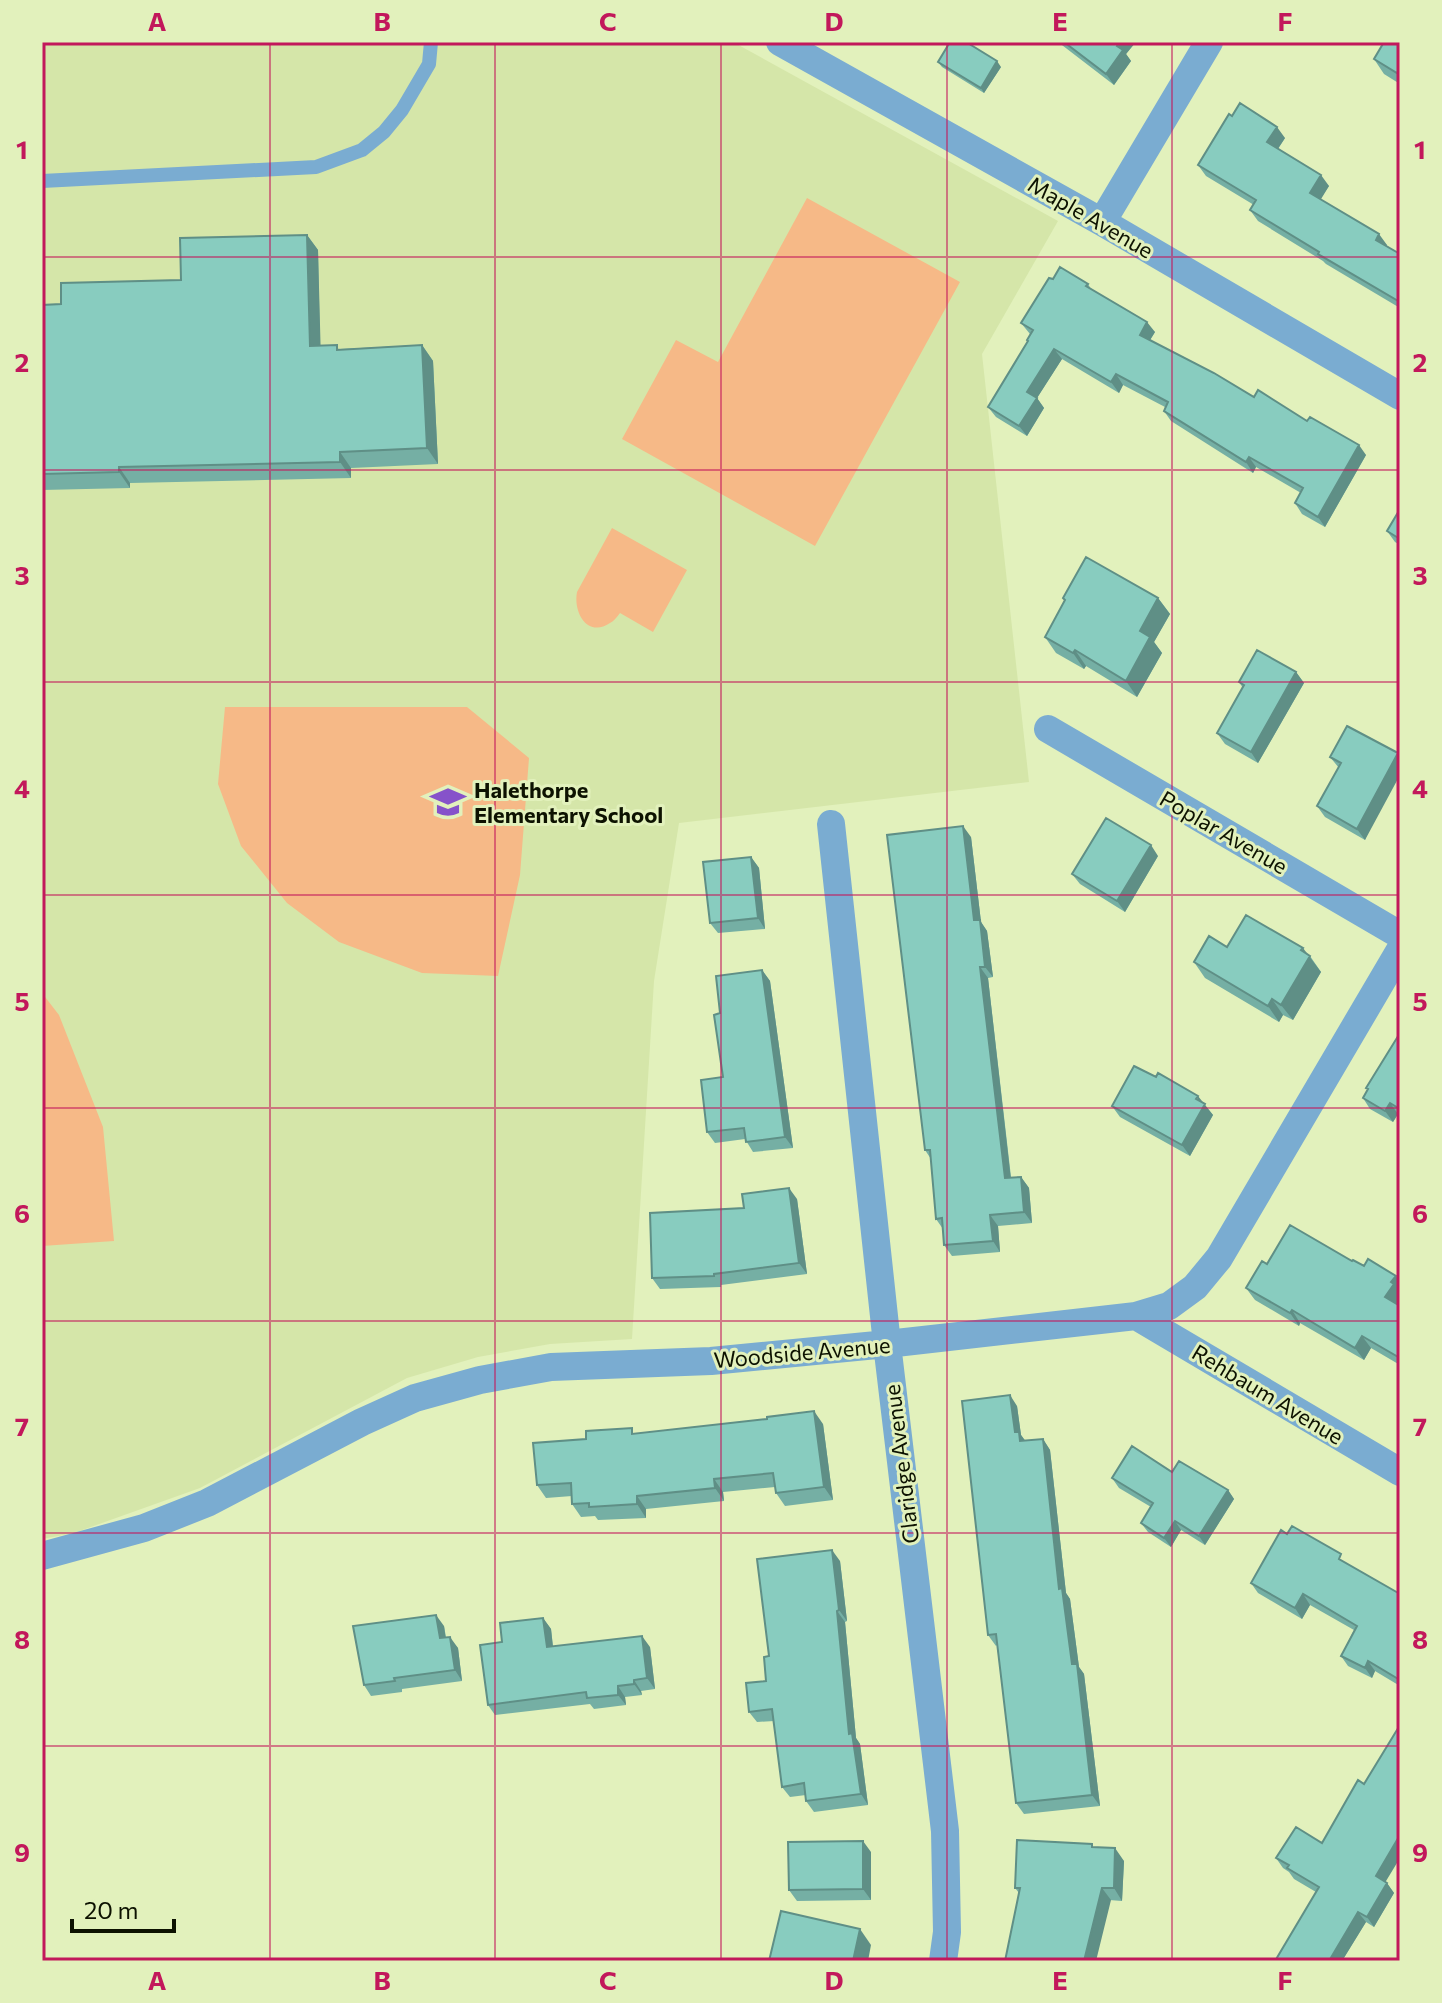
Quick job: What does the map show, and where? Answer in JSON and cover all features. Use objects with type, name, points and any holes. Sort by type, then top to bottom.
[{"type":"street","name":"Maple Avenue","points":[[780,42],[1102,222],[1400,396]]},
{"type":"street","points":[[1102,222],[1209,42]]},
{"type":"street","name":"Poplar Avenue","points":[[1048,729],[1400,935]]},
{"type":"street","name":"Claridge Avenue","points":[[831,824],[887,1344],[945,1831],[947,1932],[943,1961]]},
{"type":"street","name":"Woodside Avenue","points":[[42,1556],[144,1528],[207,1503],[362,1422],[415,1398],[480,1380],[551,1367],[711,1361],[887,1344],[1136,1316],[1169,1306],[1195,1287],[1219,1258],[1400,950]]},
{"type":"street","name":"Rehbaum Avenue","points":[[1136,1316],[1400,1472]]},
{"type":"lane","points":[[42,181],[316,167],[362,150],[384,132],[402,110],[429,64],[431,42]]},
{"type":"shaded area","name":"Halethorpe Elementary School","points":[[42,42],[733,42],[1058,221],[982,354],[1029,782],[679,823],[654,981],[632,1339],[550,1344],[478,1357],[407,1378],[200,1488],[74,1533],[42,1539]]},
{"type":"shaded area","points":[[807,198],[960,282],[815,546],[622,439],[676,340],[718,362]]},
{"type":"shaded area","points":[[612,528],[687,570],[653,632],[620,613],[611,622],[595,627],[584,621],[577,608],[577,592]]},
{"type":"shaded area","points":[[225,707],[467,707],[529,758],[520,875],[498,976],[422,973],[339,942],[287,903],[241,846],[218,784]]},
{"type":"shaded area","points":[[42,993],[59,1015],[103,1127],[114,1241],[42,1246]]},
{"type":"building","points":[[950,42],[966,42],[997,61],[981,88],[938,62]]},
{"type":"building","points":[[1064,42],[1120,42],[1117,46],[1123,50],[1106,74]]},
{"type":"building","points":[[1384,42],[1400,42],[1400,68],[1397,73],[1374,59]]},
{"type":"building","points":[[1240,103],[1277,127],[1267,142],[1321,175],[1310,193],[1379,234],[1376,240],[1400,254],[1400,302],[1250,210],[1256,200],[1198,165],[1229,114],[1232,116]]},
{"type":"building","points":[[307,235],[310,346],[337,345],[337,350],[422,345],[427,448],[340,452],[340,462],[119,467],[119,472],[42,474],[42,305],[61,304],[61,283],[181,280],[180,238]]},
{"type":"building","points":[[1060,267],[1147,322],[1140,335],[1254,397],[1258,390],[1307,421],[1310,417],[1359,445],[1318,517],[1295,503],[1303,488],[1249,457],[1246,462],[1164,411],[1168,402],[1116,374],[1111,382],[1054,349],[1027,392],[1037,398],[1019,426],[988,407],[1033,330],[1021,323],[1049,278],[1053,279]]},
{"type":"building","points":[[1400,509],[1400,539],[1387,531]]},
{"type":"building","points":[[1086,557],[1158,598],[1140,631],[1150,637],[1126,681],[1075,650],[1073,653],[1045,637]]},
{"type":"building","points":[[1257,650],[1296,672],[1251,752],[1217,733],[1244,685],[1239,682]]},
{"type":"building","points":[[1347,726],[1398,753],[1357,829],[1317,806],[1341,763],[1330,757]]},
{"type":"building","points":[[1106,818],[1151,845],[1117,901],[1072,874]]},
{"type":"building","points":[[963,826],[974,920],[980,920],[985,967],[980,967],[1005,1178],[1021,1177],[1024,1212],[990,1215],[993,1241],[944,1245],[942,1218],[936,1219],[930,1150],[925,1150],[887,835]]},
{"type":"building","points":[[751,857],[758,918],[710,923],[703,862]]},
{"type":"building","points":[[1246,915],[1303,948],[1301,950],[1310,956],[1281,1005],[1272,999],[1268,1006],[1194,962],[1209,936],[1227,947]]},
{"type":"building","points":[[762,970],[785,1137],[746,1142],[744,1128],[707,1132],[701,1080],[723,1077],[714,1015],[720,1013],[716,976]]},
{"type":"building","points":[[1400,1033],[1400,1109],[1390,1103],[1385,1111],[1363,1098]]},
{"type":"building","points":[[1134,1066],[1156,1077],[1158,1073],[1198,1096],[1196,1099],[1205,1104],[1182,1145],[1112,1106]]},
{"type":"building","points":[[789,1188],[799,1263],[714,1276],[652,1278],[650,1213],[744,1208],[742,1194]]},
{"type":"building","points":[[1290,1225],[1352,1261],[1364,1266],[1368,1259],[1396,1276],[1385,1297],[1400,1306],[1400,1358],[1362,1336],[1355,1348],[1292,1310],[1290,1313],[1246,1288],[1262,1261],[1267,1264]]},
{"type":"building","points":[[1010,1395],[1015,1432],[1019,1432],[1020,1441],[1043,1439],[1059,1589],[1062,1588],[1072,1664],[1077,1664],[1092,1795],[1016,1803],[996,1634],[988,1635],[962,1401]]},
{"type":"building","points":[[814,1411],[824,1487],[776,1493],[773,1473],[714,1479],[715,1488],[637,1496],[637,1504],[589,1507],[589,1503],[572,1504],[571,1483],[537,1485],[533,1443],[586,1439],[586,1431],[632,1428],[632,1434]]},
{"type":"building","points":[[1132,1446],[1172,1472],[1179,1461],[1228,1490],[1199,1536],[1175,1521],[1164,1538],[1141,1523],[1153,1503],[1112,1478]]},
{"type":"building","points":[[1292,1526],[1341,1554],[1339,1559],[1400,1594],[1400,1680],[1368,1661],[1365,1668],[1341,1656],[1357,1626],[1303,1594],[1295,1608],[1251,1583],[1281,1530],[1287,1534]]},
{"type":"building","points":[[832,1550],[849,1734],[852,1733],[861,1794],[806,1801],[804,1783],[782,1787],[772,1709],[749,1712],[746,1683],[766,1681],[764,1657],[769,1656],[757,1559]]},
{"type":"building","points":[[436,1615],[440,1638],[450,1637],[455,1670],[364,1685],[353,1626]]},
{"type":"building","points":[[543,1618],[547,1647],[642,1636],[647,1678],[618,1686],[618,1695],[587,1698],[586,1692],[488,1705],[480,1645],[502,1642],[500,1623]]},
{"type":"building","points":[[1400,1725],[1400,1835],[1376,1876],[1387,1883],[1367,1917],[1358,1912],[1329,1961],[1275,1961],[1319,1887],[1276,1858],[1296,1827],[1322,1843],[1358,1780],[1364,1784]]},
{"type":"building","points":[[1017,1840],[1115,1848],[1114,1888],[1102,1888],[1084,1961],[1005,1961],[1020,1888],[1015,1888]]},
{"type":"building","points":[[863,1841],[863,1889],[789,1890],[788,1842]]},
{"type":"building","points":[[781,1911],[860,1929],[853,1961],[769,1961]]},
{"type":"place","name":"Halethorpe Elementary School","points":[[448,802]]}]
